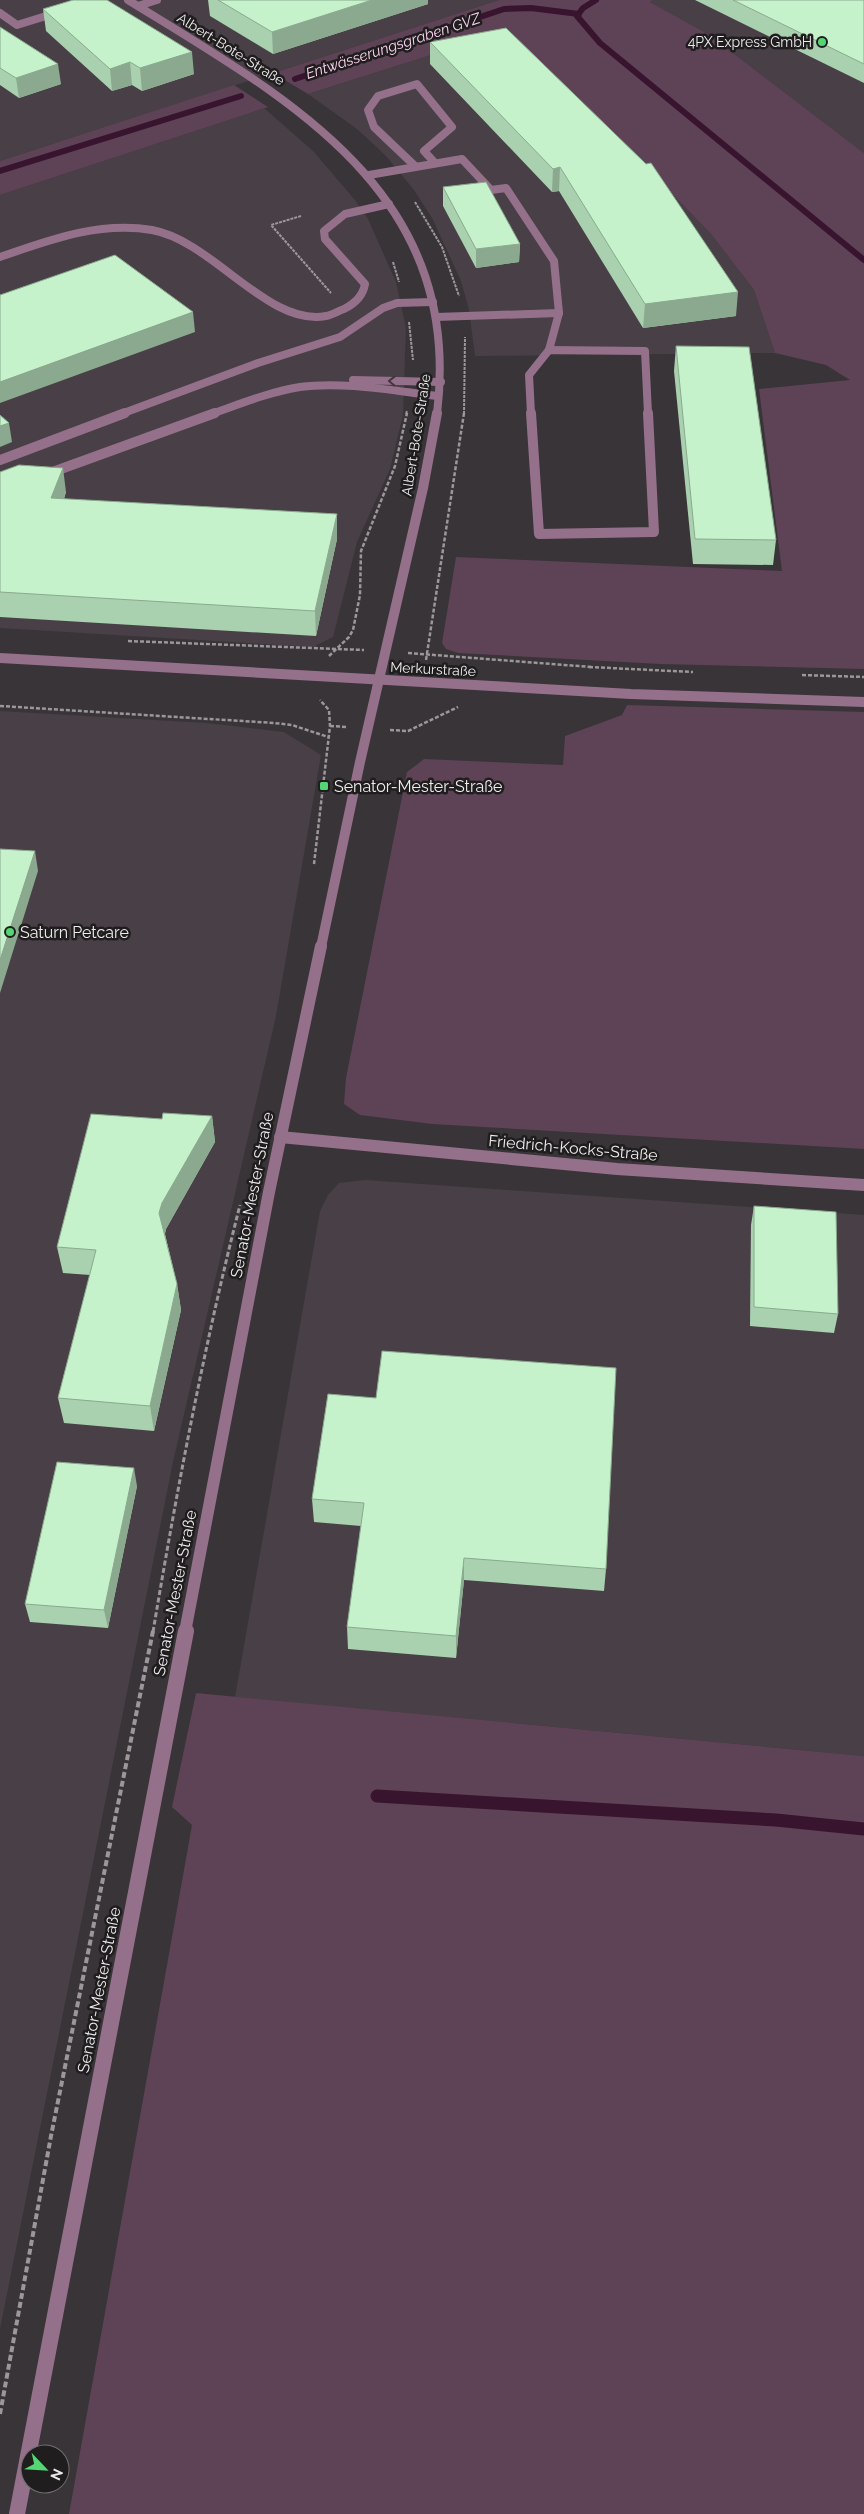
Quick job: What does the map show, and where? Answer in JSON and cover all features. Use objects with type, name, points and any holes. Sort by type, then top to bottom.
[{"type":"street","name":"Albert-Bote-Straße","points":[[128,0],[296,107],[340,145],[369,175],[390,204],[419,259],[436,317],[440,343],[440,382],[428,469],[379,680]]},
{"type":"street","points":[[138,6],[157,0]]},
{"type":"street","points":[[0,13],[17,25],[69,9]]},
{"type":"street","points":[[415,166],[374,127],[368,110],[378,96],[417,84],[452,127],[424,151],[434,163]]},
{"type":"street","points":[[369,175],[462,159],[491,190],[506,188],[554,261],[559,313],[549,350],[529,375],[539,534],[654,532],[645,352],[549,350]]},
{"type":"street","points":[[0,257],[91,229],[131,228],[152,230],[182,239],[279,307],[306,317],[320,318],[339,313],[358,299],[364,291],[365,284],[325,239],[324,231],[330,221],[344,214],[390,204]]},
{"type":"street","points":[[0,460],[258,363],[340,336],[383,308],[397,303],[433,302]]},
{"type":"street","points":[[436,317],[559,313]]},
{"type":"street","points":[[107,452],[270,385],[303,378],[440,382]]},
{"type":"street","points":[[40,477],[270,393],[302,387],[354,388],[438,396]]},
{"type":"street","name":"Merkurstraße","points":[[0,658],[641,695],[864,702]]},
{"type":"street","name":"Senator-Mester-Straße","points":[[17,2514],[280,1137],[379,680]]},
{"type":"street","name":"Friedrich-Kocks-Straße","points":[[280,1137],[617,1170],[864,1185]]},
{"type":"path","points":[[594,667],[702,672]]},
{"type":"path","points":[[798,675],[864,677]]},
{"type":"path","points":[[314,866],[330,726],[329,710],[318,693],[322,677]]},
{"type":"path","points":[[330,726],[367,730],[408,731],[464,704]]},
{"type":"path","points":[[0,706],[274,723],[292,725],[328,737]]},
{"type":"path","points":[[0,2414],[51,2136],[145,1680],[175,1499],[217,1295],[241,1202]]},
{"type":"shaded area","points":[[0,0],[499,0],[0,161]]},
{"type":"shaded area","points":[[499,0],[653,0],[650,2],[708,34],[864,153],[864,669],[660,664],[458,653],[446,649],[442,643],[456,557],[782,571],[759,389],[850,380],[826,365],[775,353],[754,290],[711,234],[646,167],[453,48],[308,94],[273,73]]},
{"type":"shaded area","points":[[653,0],[864,0],[864,153],[708,34],[650,2]]},
{"type":"shaded area","points":[[453,48],[646,167],[711,234],[754,290],[775,353],[475,356],[469,310],[461,281],[432,218],[414,190],[386,156],[357,129],[308,94]]},
{"type":"shaded area","points":[[234,85],[268,107],[0,195],[0,161]]},
{"type":"shaded area","points":[[264,108],[314,152],[355,200],[368,219],[396,282],[406,328],[403,415],[390,469],[357,542],[333,637],[313,647],[0,628],[0,195]]},
{"type":"shaded area","points":[[627,705],[864,712],[864,1149],[432,1124],[360,1115],[344,1104],[346,1078],[407,772],[424,759],[563,765],[565,736],[622,715]]},
{"type":"shaded area","points":[[0,711],[207,723],[284,732],[321,755],[276,1016],[173,1462],[0,2329]]},
{"type":"shaded area","points":[[365,1180],[864,1215],[864,1756],[235,1697],[320,1211],[328,1195],[339,1183]]},
{"type":"shaded area","points":[[196,1693],[864,1756],[864,2514],[69,2514],[192,1825],[172,1807]]},
{"type":"building","points":[[73,0],[107,0],[192,52],[140,68],[130,62],[110,69],[43,9]]},
{"type":"building","points":[[218,0],[372,0],[272,32]]},
{"type":"building","points":[[733,0],[864,0],[864,64]]},
{"type":"building","points":[[0,27],[58,64],[16,78],[0,68]]},
{"type":"building","points":[[506,28],[646,164],[651,163],[738,292],[645,304],[560,167],[553,169],[430,42]]},
{"type":"building","points":[[486,182],[520,244],[476,249],[443,187]]},
{"type":"building","points":[[115,255],[193,312],[0,382],[0,295]]},
{"type":"building","points":[[676,346],[749,347],[776,540],[695,539]]},
{"type":"building","points":[[0,415],[9,423],[0,426]]},
{"type":"building","points":[[19,465],[63,468],[51,498],[337,514],[315,611],[0,592],[0,472]]},
{"type":"building","points":[[0,849],[35,851],[0,960]]},
{"type":"building","points":[[163,1113],[212,1116],[162,1203],[159,1213],[177,1284],[150,1406],[58,1398],[96,1250],[57,1247],[91,1114],[162,1119]]},
{"type":"building","points":[[754,1206],[836,1212],[838,1314],[754,1307]]},
{"type":"building","points":[[382,1351],[616,1368],[606,1569],[464,1558],[456,1636],[347,1627],[364,1503],[312,1499],[328,1394],[376,1398]]},
{"type":"building","points":[[57,1462],[134,1468],[104,1610],[25,1604]]},
{"type":"waterway","points":[[579,14],[583,8],[596,0]]},
{"type":"waterway","name":"Entwässerungsgraben GVZ","points":[[295,79],[504,9],[531,8],[579,14]]},
{"type":"waterway","points":[[579,14],[577,16],[600,43],[864,260]]},
{"type":"waterway","name":"Entwässerungsgraben GVZ","points":[[0,171],[241,96]]},
{"type":"waterway","points":[[377,1796],[776,1820],[864,1829]]},
{"type":"place","name":"4PX Express GmbH","points":[[822,42]]},
{"type":"place","name":"Senator-Mester-Straße","points":[[324,786]]},
{"type":"place","name":"Saturn Petcare","points":[[10,932]]}]
